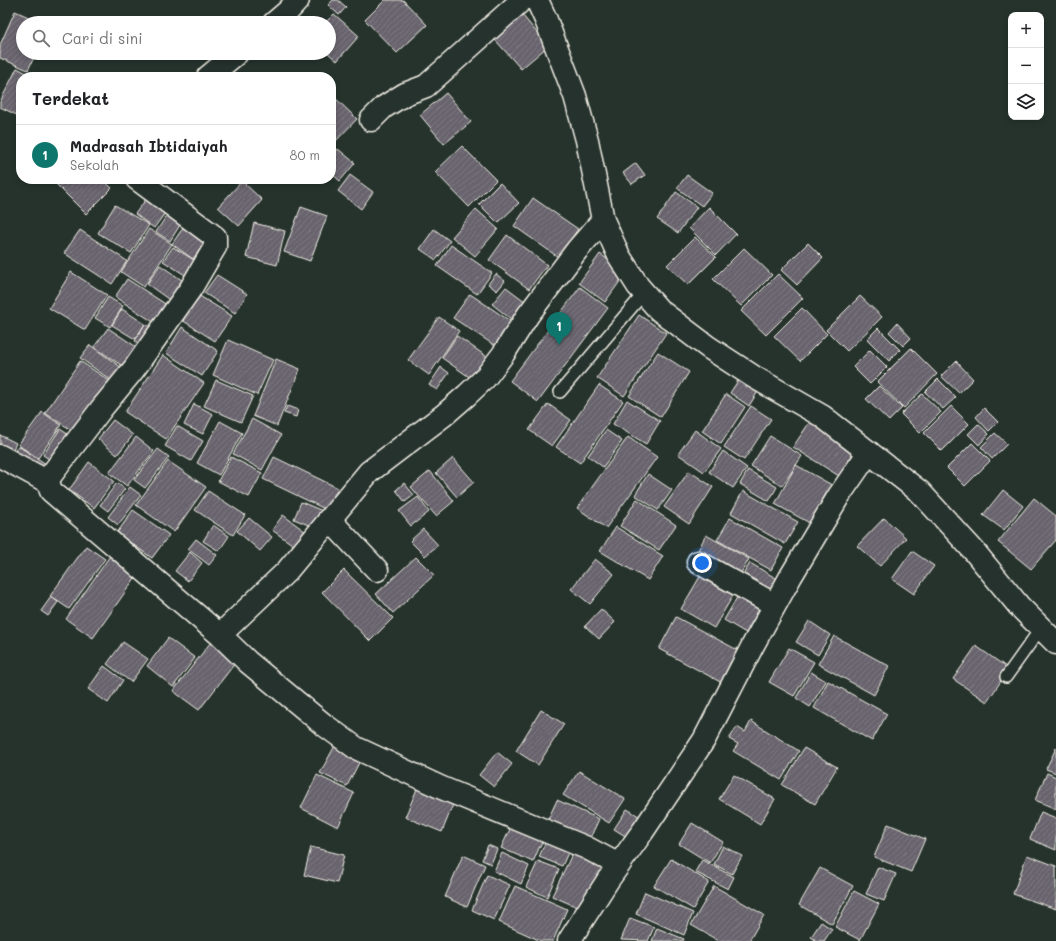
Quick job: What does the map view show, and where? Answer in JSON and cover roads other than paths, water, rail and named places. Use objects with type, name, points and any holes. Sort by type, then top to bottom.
[{"type":"street","points":[[283,16],[298,0]]},
{"type":"street","points":[[371,120],[384,107],[404,94],[426,86],[522,0]]},
{"type":"street","points":[[537,0],[575,96],[587,140],[603,220],[619,256],[638,286],[659,310],[708,347],[754,377],[822,416],[920,492],[974,551],[1019,606],[1056,643]]},
{"type":"street","points":[[214,72],[229,60]]},
{"type":"street","points":[[144,184],[215,237],[215,247],[191,288],[134,369],[51,475],[48,482],[49,488],[53,494],[220,635],[248,662],[311,714],[356,748],[442,788],[587,848],[619,865]]},
{"type":"street","points":[[220,635],[287,571],[369,472],[444,415],[485,378],[563,267],[603,220]]},
{"type":"street","points":[[568,941],[704,740],[746,657],[775,605],[838,497],[869,452]]},
{"type":"street","points":[[0,456],[48,482]]},
{"type":"street","points":[[329,519],[378,570]]},
{"type":"street","points":[[698,562],[775,605]]},
{"type":"lane","points":[[560,392],[644,293]]},
{"type":"lane","points":[[1006,677],[1041,628]]},
{"type":"place","name":"Madrasah Ibtidaiyah","points":[[559,345]]}]
